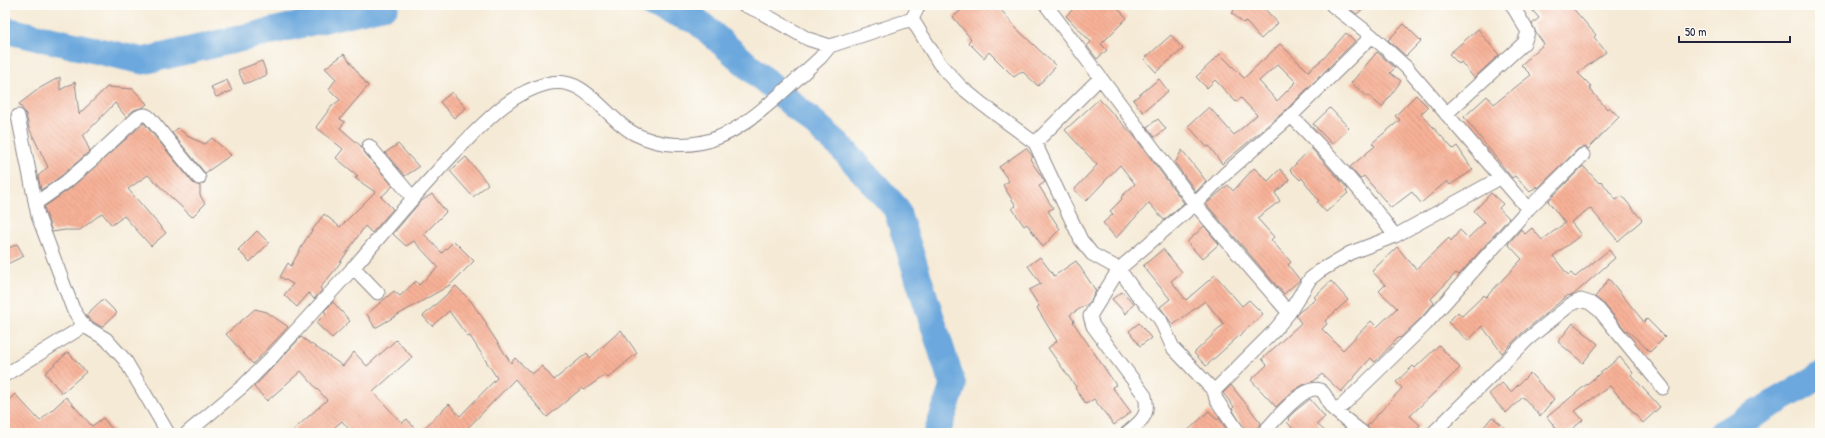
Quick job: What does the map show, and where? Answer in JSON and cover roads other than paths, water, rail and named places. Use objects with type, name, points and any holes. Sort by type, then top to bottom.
[{"type":"street","points":[[744,5],[760,12],[808,39],[830,46]]},
{"type":"street","points":[[187,433],[243,386],[272,357],[441,166],[491,116],[522,93],[560,81],[572,84],[589,94],[609,114],[635,134],[656,141],[678,145],[697,144],[720,137],[749,120],[820,58],[830,46],[912,19],[919,5]]},
{"type":"street","points":[[1046,5],[1195,204],[1289,313]]},
{"type":"street","points":[[1332,5],[1372,36],[1407,68],[1528,209]]},
{"type":"street","points":[[1446,114],[1524,43],[1528,32],[1512,5]]},
{"type":"street","points":[[912,19],[939,63],[960,86],[1035,143],[1081,240],[1092,254],[1119,269],[1136,293],[1160,318],[1173,348],[1214,391],[1216,399],[1239,433]]},
{"type":"street","points":[[1127,433],[1147,412],[1148,407],[1145,396],[1093,326],[1090,316],[1119,269],[1195,204],[1224,175],[1291,116],[1372,36]]},
{"type":"street","points":[[1035,143],[1100,78]]},
{"type":"street","points":[[36,203],[66,182],[142,115],[147,115],[150,118],[199,178]]},
{"type":"street","points":[[18,116],[38,216],[73,310],[84,326],[106,339],[124,360],[168,433]]},
{"type":"street","points":[[1291,116],[1330,155],[1372,203],[1395,236]]},
{"type":"street","points":[[369,146],[413,198]]},
{"type":"street","points":[[1334,410],[1343,405],[1426,324],[1528,209],[1582,155]]},
{"type":"street","points":[[1214,391],[1274,331],[1289,313],[1310,279],[1320,271],[1350,253],[1395,236],[1500,178]]},
{"type":"street","points":[[353,267],[378,293]]},
{"type":"street","points":[[1433,433],[1528,339],[1570,305],[1581,300],[1590,303],[1599,310],[1663,388]]},
{"type":"street","points":[[5,375],[84,326]]},
{"type":"street","points":[[1263,433],[1291,403],[1303,394],[1318,389],[1323,392],[1330,407],[1363,433]]},
{"type":"waterway","points":[[5,30],[143,61],[386,5]]},
{"type":"waterway","points":[[653,5],[697,21],[839,145],[896,208],[953,386],[937,433]]},
{"type":"waterway","points":[[1722,433],[1820,375]]}]
